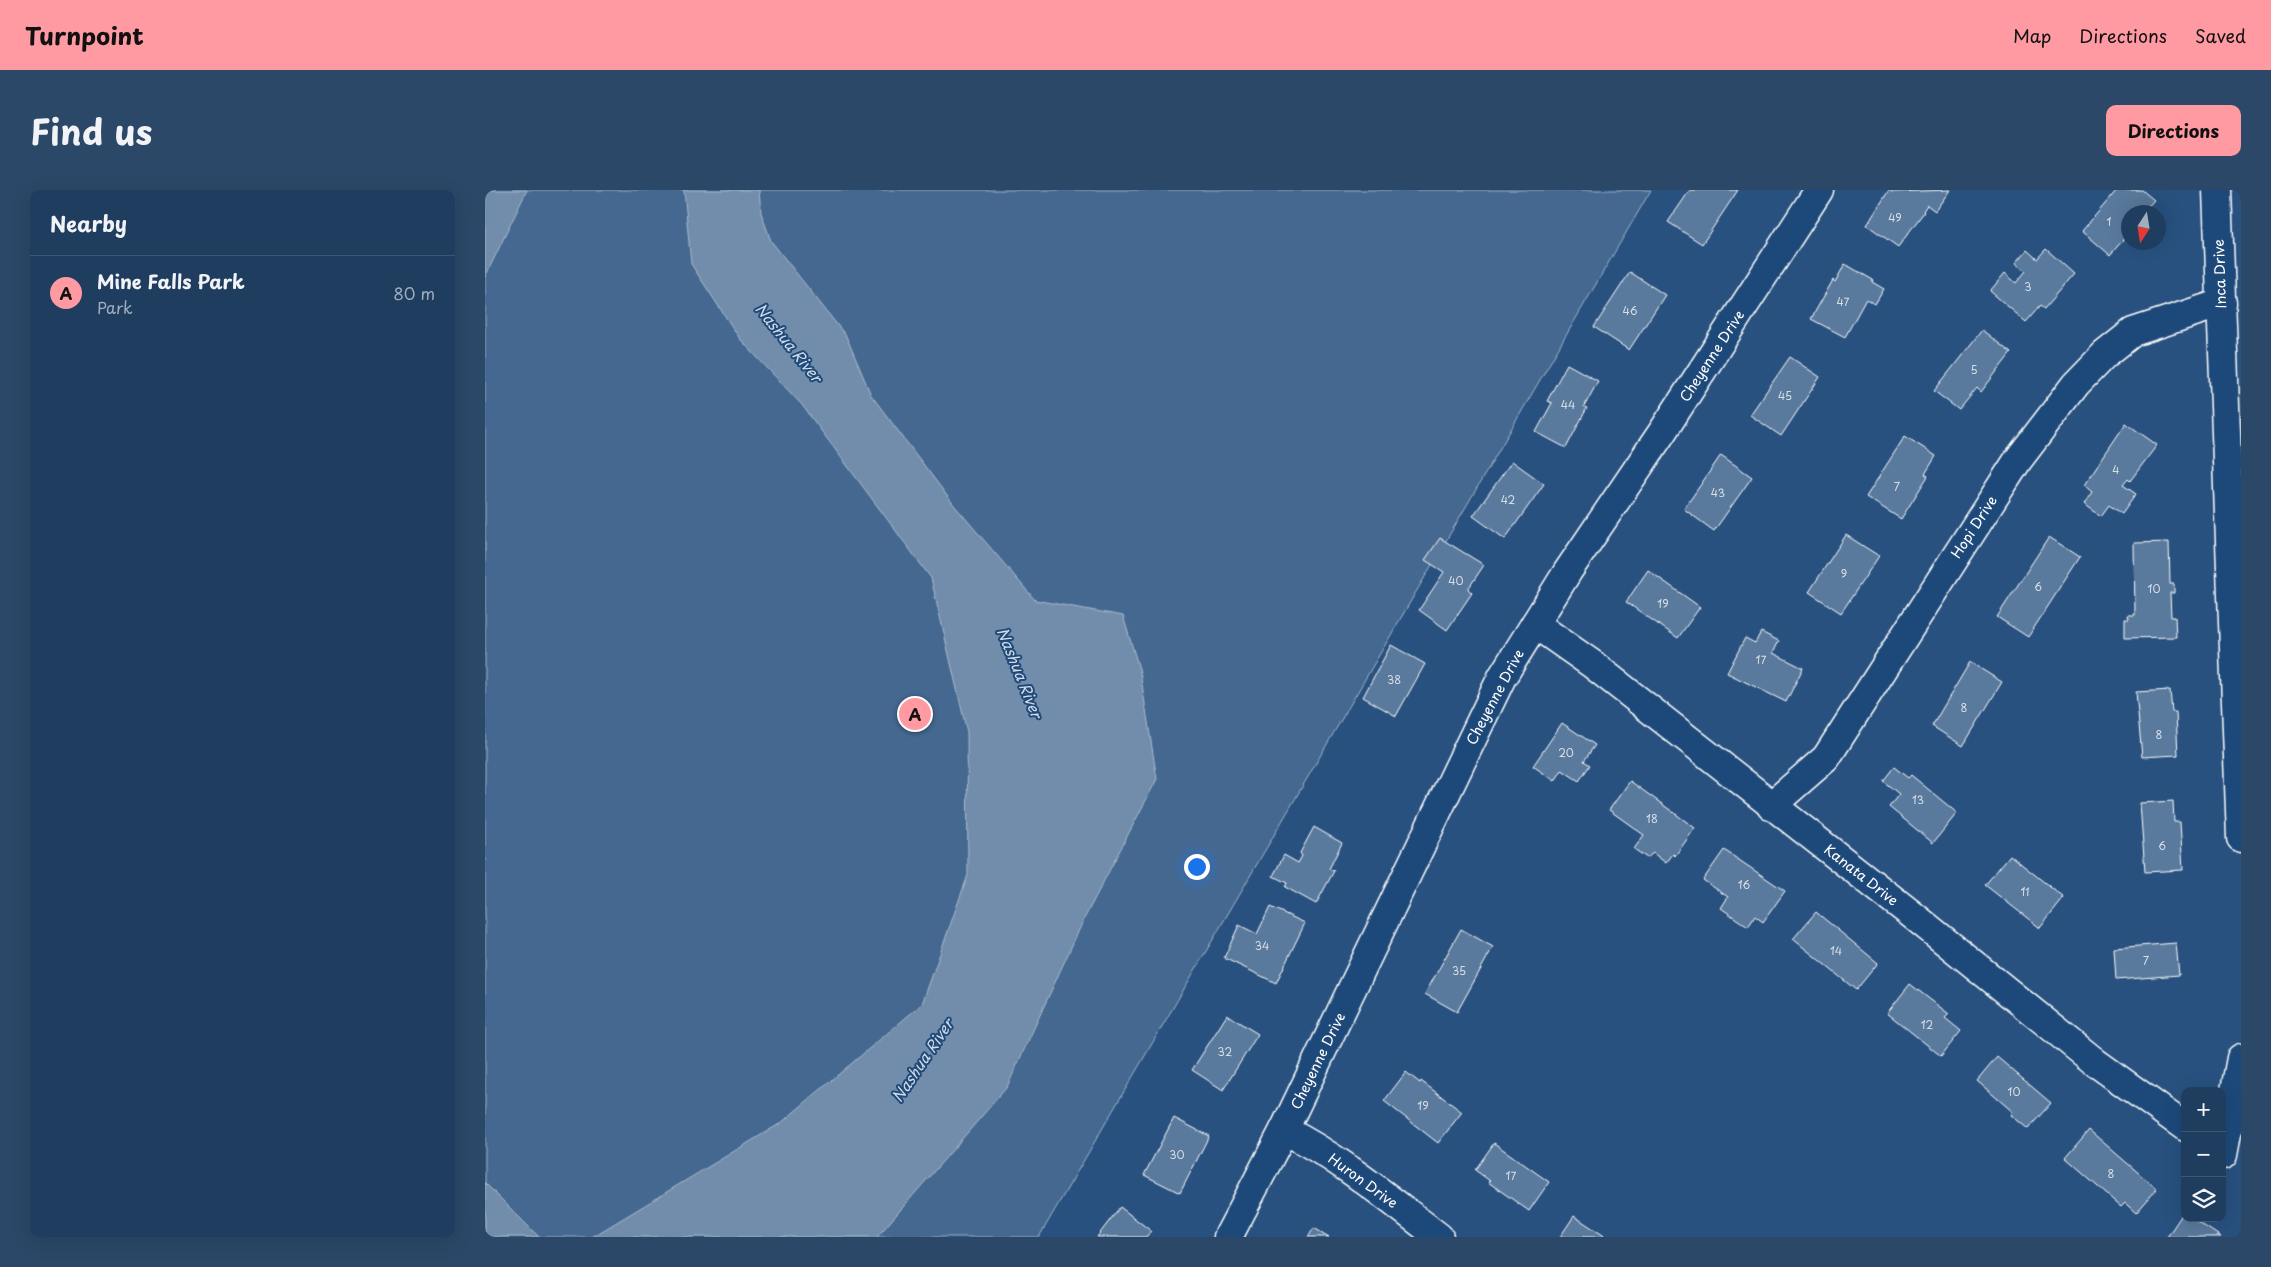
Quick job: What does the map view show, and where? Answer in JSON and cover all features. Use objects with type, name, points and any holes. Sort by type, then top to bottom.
[{"type":"street","name":"Cheyenne Drive","points":[[1228,1237],[1284,1130],[1489,702],[1535,624],[1819,190]]},
{"type":"street","name":"Inca Drive","points":[[2217,190],[2241,838]]},
{"type":"street","name":"Hopi Drive","points":[[1771,806],[1826,758],[2018,460],[2076,384],[2104,355],[2133,332],[2221,303]]},
{"type":"street","name":"Kanata Drive","points":[[1535,624],[1592,664],[1915,917],[2095,1062],[2181,1124]]},
{"type":"street","points":[[2226,1134],[2241,1058]]},
{"type":"street","name":"Huron Drive","points":[[1284,1130],[1318,1149],[1349,1170],[1439,1237]]},
{"type":"street","points":[[2226,1157],[2241,1168]]},
{"type":"shaded area","points":[[485,190],[1651,190],[1039,1237],[485,1237]]},
{"type":"water","points":[[485,190],[527,190],[485,277]]},
{"type":"water","name":"Nashua River","points":[[684,190],[759,190],[761,213],[771,241],[846,336],[871,395],[954,505],[1035,600],[1123,616],[1140,672],[1157,779],[1084,919],[1007,1087],[877,1237],[592,1237],[781,1123],[922,1004],[968,875],[967,732],[931,578],[802,405],[740,339],[691,264]]},
{"type":"water","points":[[485,1183],[539,1237],[485,1237]]},
{"type":"building","points":[[1690,190],[1738,190],[1702,244],[1668,222]]},
{"type":"building","points":[[1889,190],[1892,192],[1950,190],[1935,211],[1927,205],[1924,212],[1898,247],[1867,225]]},
{"type":"building","points":[[2117,190],[2142,190],[2154,200],[2149,205],[2121,205],[2121,242],[2110,255],[2082,231]]},
{"type":"building","points":[[2046,249],[2074,274],[2044,309],[2040,306],[2026,322],[1990,291],[2005,273],[2016,283],[2026,271],[2016,263],[2027,250],[2037,259]]},
{"type":"building","points":[[1845,264],[1873,280],[1872,282],[1884,289],[1875,304],[1866,299],[1845,337],[1811,319],[1833,280],[1835,282]]},
{"type":"building","points":[[1630,272],[1665,295],[1629,350],[1594,327]]},
{"type":"building","points":[[1982,330],[2011,353],[1981,392],[1977,388],[1959,410],[1934,391]]},
{"type":"building","points":[[1790,357],[1820,377],[1781,436],[1750,415]]},
{"type":"building","points":[[1567,364],[1598,381],[1584,407],[1587,408],[1566,448],[1536,432],[1552,403],[1547,401]]},
{"type":"building","points":[[2126,423],[2157,445],[2130,481],[2128,479],[2123,485],[2136,494],[2122,514],[2109,505],[2101,516],[2084,504],[2092,492],[2084,485]]},
{"type":"building","points":[[1905,436],[1936,456],[1925,474],[1928,476],[1901,519],[1866,497]]},
{"type":"building","points":[[1721,455],[1752,477],[1714,531],[1684,509]]},
{"type":"building","points":[[1512,461],[1544,484],[1505,539],[1473,516]]},
{"type":"building","points":[[1846,535],[1879,556],[1841,613],[1809,592]]},
{"type":"building","points":[[2049,537],[2080,557],[2028,637],[1997,617]]},
{"type":"building","points":[[1440,538],[1484,565],[1468,589],[1472,593],[1447,630],[1419,610],[1444,572],[1425,560]]},
{"type":"building","points":[[2169,542],[2170,584],[2174,584],[2174,593],[2170,593],[2171,617],[2175,617],[2176,637],[2125,638],[2125,619],[2129,619],[2128,615],[2135,615],[2134,543]]},
{"type":"building","points":[[1648,570],[1700,607],[1678,638],[1626,602]]},
{"type":"building","points":[[1761,632],[1779,641],[1773,653],[1803,668],[1786,702],[1727,673],[1745,638],[1755,643]]},
{"type":"building","points":[[1391,645],[1425,664],[1396,716],[1363,697]]},
{"type":"building","points":[[1970,662],[2002,682],[1963,746],[1932,726]]},
{"type":"building","points":[[2170,690],[2172,712],[2176,712],[2178,755],[2142,757],[2136,692]]},
{"type":"building","points":[[1562,723],[1595,745],[1584,761],[1590,765],[1579,781],[1562,770],[1555,781],[1533,766]]},
{"type":"building","points":[[1894,767],[1908,778],[1911,775],[1957,813],[1933,843],[1889,807],[1899,794],[1883,781]]},
{"type":"building","points":[[1630,781],[1695,828],[1675,856],[1673,854],[1666,863],[1653,853],[1647,858],[1634,849],[1644,835],[1609,810]]},
{"type":"building","points":[[2173,801],[2174,822],[2180,822],[2183,870],[2145,872],[2140,803]]},
{"type":"building","points":[[1314,827],[1342,843],[1329,869],[1334,871],[1316,904],[1285,887],[1287,883],[1273,876],[1284,855],[1298,863],[1302,856],[1300,853]]},
{"type":"building","points":[[1724,850],[1785,891],[1763,922],[1755,916],[1748,927],[1721,908],[1728,897],[1703,880]]},
{"type":"building","points":[[2010,855],[2064,898],[2040,928],[1985,885]]},
{"type":"building","points":[[1270,907],[1305,923],[1276,983],[1224,958],[1239,925],[1257,934]]},
{"type":"building","points":[[1816,912],[1878,963],[1856,990],[1793,939]]},
{"type":"building","points":[[1461,929],[1493,947],[1457,1012],[1425,994]]},
{"type":"building","points":[[2176,943],[2179,975],[2116,980],[2114,948]]},
{"type":"building","points":[[1910,984],[1949,1014],[1945,1018],[1961,1031],[1941,1056],[1887,1013]]},
{"type":"building","points":[[1227,1015],[1258,1034],[1223,1090],[1192,1070]]},
{"type":"building","points":[[1997,1057],[2051,1103],[2028,1129],[2011,1115],[2013,1112],[1977,1081]]},
{"type":"building","points":[[1406,1072],[1462,1112],[1438,1143],[1384,1101]]},
{"type":"building","points":[[1174,1118],[1209,1136],[1180,1193],[1144,1175]]},
{"type":"building","points":[[2089,1130],[2157,1189],[2136,1213],[2125,1203],[2121,1207],[2065,1158]]},
{"type":"building","points":[[1494,1143],[1549,1182],[1529,1211],[1488,1182],[1490,1181],[1475,1170]]},
{"type":"building","points":[[1120,1207],[1151,1231],[1146,1237],[1097,1237]]},
{"type":"building","points":[[1574,1216],[1606,1237],[1560,1237]]},
{"type":"building","points":[[2181,1216],[2181,1222],[2198,1222],[2221,1237],[2167,1237]]},
{"type":"building","points":[[1314,1228],[1329,1237],[1308,1237]]},
{"type":"place","name":"Mine Falls Park","points":[[915,714]]}]
